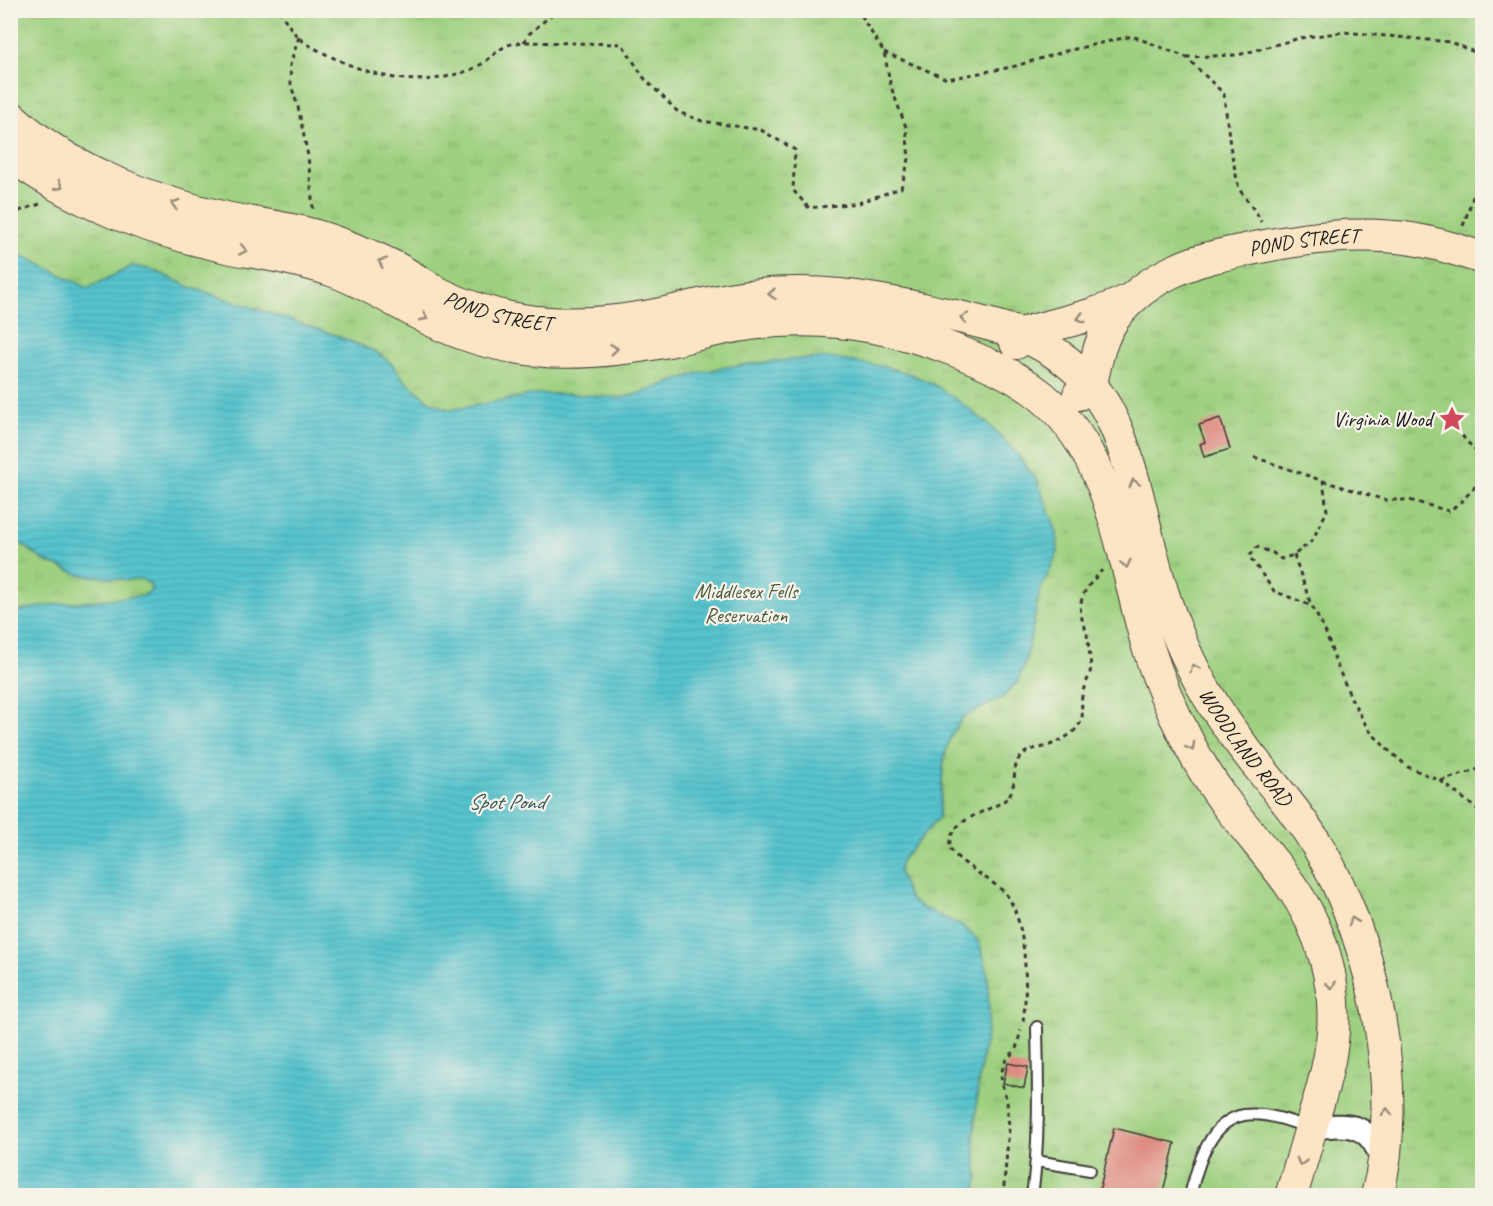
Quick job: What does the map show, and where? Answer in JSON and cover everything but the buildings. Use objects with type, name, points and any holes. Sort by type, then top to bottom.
[{"type":"main road","name":"POND STREET","points":[[10,116],[31,135],[69,160],[133,189],[229,219],[315,236],[366,254],[459,302],[500,316],[533,322],[614,321],[666,313],[745,296],[808,292],[877,299],[993,324],[1021,334],[1114,307],[1164,276],[1189,265],[1235,252],[1298,239],[1336,236],[1411,239],[1469,253]]},
{"type":"main road","name":"POND STREET","points":[[10,154],[60,187],[111,211],[190,237],[227,247],[288,258],[340,273],[439,324],[476,338],[509,346],[567,352],[612,349],[667,341],[748,324],[792,320],[858,324],[902,333],[950,349],[1008,373],[1047,401]]},
{"type":"main road","name":"POND STREET","points":[[1091,385],[1099,347],[1107,328],[1135,296]]},
{"type":"main road","points":[[1008,373],[1010,354],[1021,334]]},
{"type":"main road","name":"WOODLAND ROAD","points":[[1021,334],[1043,345],[1074,368],[1091,385],[1109,413],[1122,440],[1165,599],[1195,673],[1229,729],[1300,819],[1338,883],[1354,922],[1369,973],[1383,1047],[1387,1082],[1383,1187]]},
{"type":"main road","points":[[1047,401],[1065,401],[1091,385]]},
{"type":"main road","name":"WOODLAND ROAD","points":[[1047,401],[1076,435],[1097,470],[1108,497],[1148,647],[1166,698],[1182,731],[1218,791],[1297,894],[1313,924],[1323,950],[1332,996],[1332,1039],[1324,1083],[1291,1196]]},
{"type":"street","points":[[1311,1129],[1347,1125],[1368,1136],[1379,1152],[1383,1187]]},
{"type":"lane","points":[[1032,1196],[1036,1161],[1037,1027]]},
{"type":"lane","points":[[1190,1196],[1200,1160],[1209,1143],[1233,1118],[1247,1114],[1273,1116],[1311,1129]]},
{"type":"lane","points":[[1036,1161],[1090,1170]]},
{"type":"path","points":[[279,10],[298,37],[323,53],[383,77],[410,81],[443,78],[467,71],[487,61],[507,45],[524,42],[622,44],[644,78],[678,112],[702,121],[761,130],[795,150],[793,190],[809,208],[858,203],[901,188],[909,159],[906,127],[891,87],[884,52],[859,10]]},
{"type":"path","points":[[524,42],[529,34],[557,10]]},
{"type":"path","points":[[1186,57],[1238,55],[1300,38],[1344,32],[1450,42],[1482,55]]},
{"type":"path","points":[[884,52],[947,79],[1012,67],[1066,51],[1132,36],[1186,57],[1224,94],[1230,146],[1239,189],[1264,227]]},
{"type":"path","points":[[298,37],[290,65],[291,85],[308,156],[315,236]]},
{"type":"path","points":[[1469,253],[1482,171]]},
{"type":"path","points":[[1456,429],[1482,458]]},
{"type":"path","points":[[1254,457],[1385,500],[1409,500],[1449,511],[1461,502],[1482,479]]},
{"type":"path","points":[[1312,606],[1274,591],[1249,556],[1257,547],[1281,559],[1294,555],[1312,541],[1327,511],[1323,481]]},
{"type":"path","points":[[1294,555],[1336,663],[1368,729],[1408,767],[1441,781],[1482,813]]},
{"type":"path","points":[[1003,1196],[1009,1129],[1007,1101],[1001,1074],[1005,1062],[1016,1049],[1024,1010],[1026,982],[1022,931],[1011,902],[1004,893],[956,857],[950,846],[951,839],[958,826],[964,821],[1007,798],[1014,788],[1016,765],[1020,756],[1027,751],[1060,740],[1074,731],[1080,723],[1083,717],[1082,693],[1091,667],[1087,632],[1080,604],[1088,586],[1103,568],[1125,556]]},
{"type":"path","points":[[1441,781],[1482,768]]},
{"type":"green space","name":"Middlesex Fells Reservation","points":[[11,11],[1482,11],[1482,1195],[11,1195]]},
{"type":"water","name":"Spot Pond","points":[[11,250],[88,288],[132,266],[153,270],[190,287],[330,333],[376,352],[392,364],[406,382],[431,402],[451,410],[536,394],[622,398],[720,368],[784,360],[829,358],[885,367],[913,375],[933,384],[989,425],[1017,454],[1038,482],[1057,532],[1058,552],[1040,591],[1026,659],[1018,681],[1003,697],[963,717],[950,737],[944,759],[939,817],[901,861],[899,871],[910,899],[919,906],[962,926],[976,938],[986,965],[989,1017],[978,1084],[974,1138],[978,1178],[975,1195],[11,1195],[11,612],[58,604],[142,596],[151,591],[150,584],[141,579],[80,575],[45,561],[11,536]]},
{"type":"place","name":"Virginia Wood","points":[[1452,419]]}]
